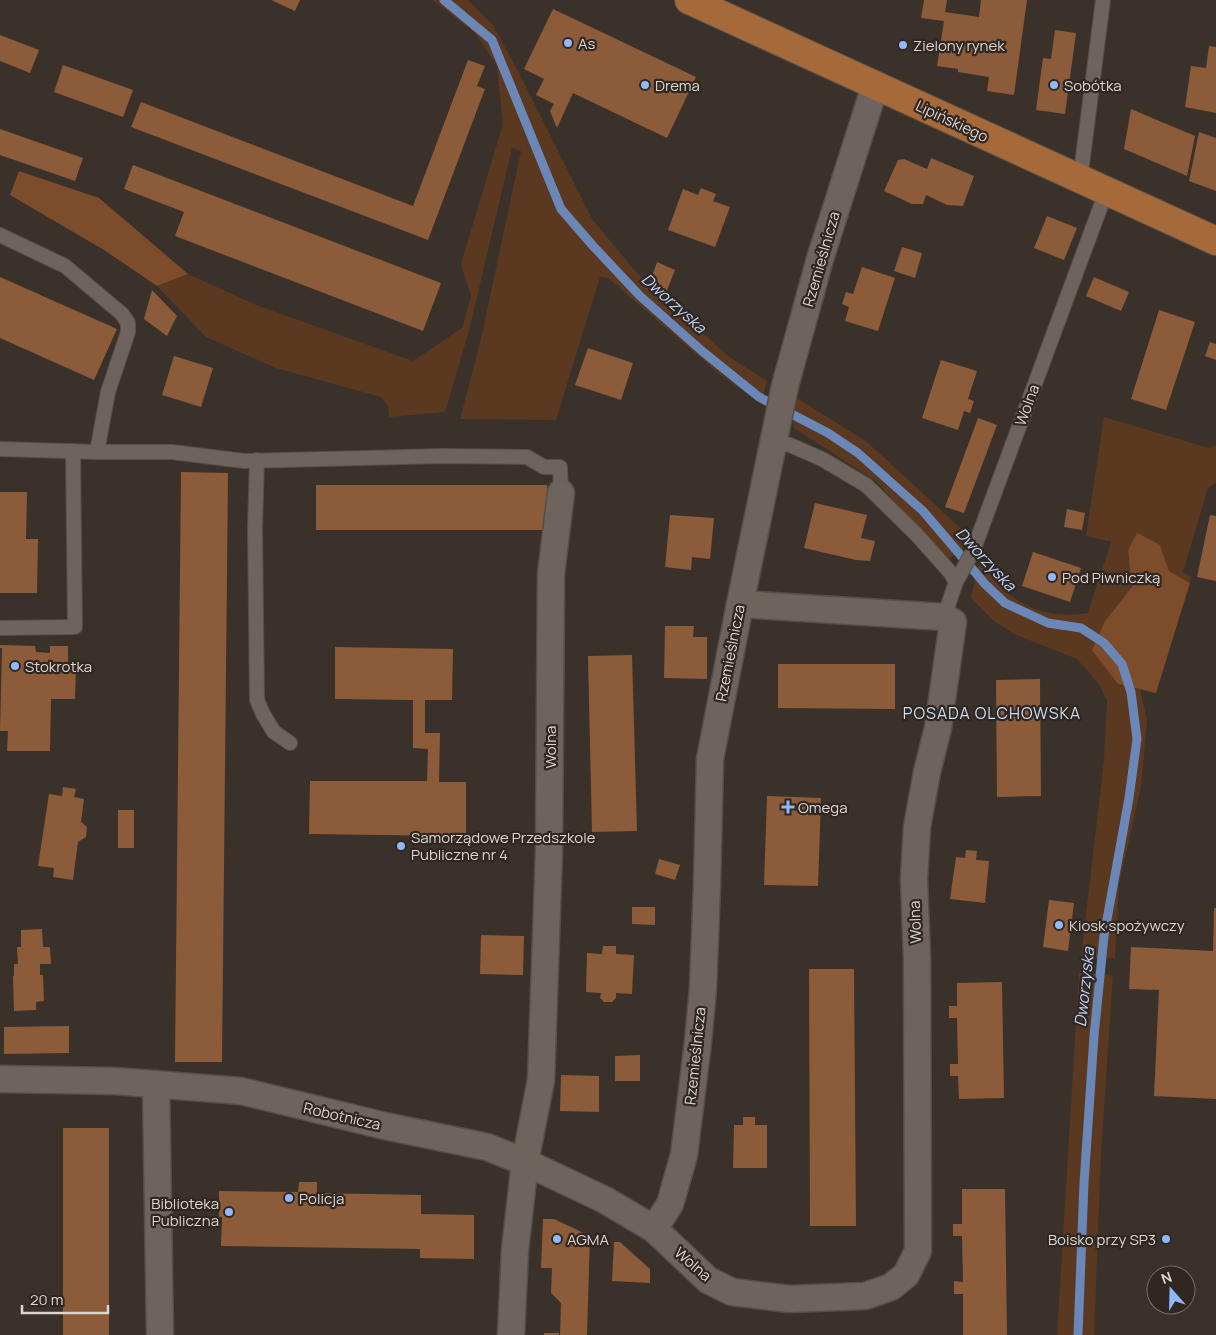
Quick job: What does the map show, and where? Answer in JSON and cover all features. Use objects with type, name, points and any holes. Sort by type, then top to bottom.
[{"type":"main road","name":"Lipińskiego","points":[[689,0],[1216,241]]},
{"type":"street","name":"Rzemieślnicza","points":[[654,1229],[670,1204],[684,1155],[698,1042],[703,988],[710,759],[785,386],[820,259],[875,86]]},
{"type":"street","name":"Wolna","points":[[561,493],[551,574],[549,851],[541,1080],[525,1162],[605,1200],[654,1229],[708,1280],[732,1292],[789,1299],[866,1296],[891,1287],[906,1275],[918,1251],[917,959],[914,879],[917,827],[926,772],[938,728],[954,622],[944,617]]},
{"type":"street","points":[[740,604],[944,617]]},
{"type":"street","name":"Robotnicza","points":[[0,1079],[156,1084],[241,1091],[376,1124],[487,1147],[525,1162]]},
{"type":"street","points":[[156,1084],[160,1335]]},
{"type":"street","points":[[511,1335],[515,1250],[525,1162]]},
{"type":"lane","points":[[1080,180],[1103,0]]},
{"type":"lane","name":"Wolna","points":[[944,617],[958,579],[973,551],[1106,192]]},
{"type":"lane","points":[[0,235],[65,266],[122,314],[128,323],[128,332],[108,392],[97,452]]},
{"type":"lane","points":[[775,433],[790,444],[822,459],[866,485],[958,579]]},
{"type":"lane","points":[[0,449],[172,452],[244,460],[443,456],[527,457],[544,467],[560,467],[561,493]]},
{"type":"lane","points":[[0,628],[75,627],[73,451]]},
{"type":"lane","points":[[257,460],[255,508],[257,700],[274,732],[290,743]]},
{"type":"shaded area","points":[[433,0],[468,0],[493,25],[592,219],[637,273],[728,356],[767,381],[761,403],[722,376],[608,278],[600,277],[556,420],[460,419],[481,339],[521,151],[512,148],[469,331],[445,412],[389,417],[388,406],[381,397],[276,368],[206,337],[157,286],[188,274],[256,305],[413,361],[462,328],[471,296],[461,264],[503,124],[497,66],[475,33]]},
{"type":"shaded area","points":[[19,171],[99,198],[188,274],[157,286],[104,250],[10,195]]},
{"type":"shaded area","points":[[794,396],[867,442],[968,535],[963,549],[947,560],[876,481],[794,428]]},
{"type":"shaded area","points":[[1104,417],[1209,448],[1216,445],[1216,482],[1208,488],[1183,572],[1191,577],[1190,583],[1169,571],[1160,545],[1128,550],[1132,587],[1105,621],[1118,684],[1140,689],[1147,720],[1141,787],[1119,884],[1115,958],[1081,958],[1104,760],[1107,700],[1098,683],[1077,659],[1014,634],[994,621],[971,598],[979,562],[1009,595],[1032,608],[1050,613],[1069,615],[1088,613],[1111,542],[1086,536]]},
{"type":"shaded area","points":[[1137,533],[1160,545],[1169,571],[1190,583],[1156,693],[1118,684],[1092,650],[1105,621],[1132,587],[1128,550]]},
{"type":"shaded area","points":[[1079,973],[1113,975],[1101,1152],[1094,1335],[1057,1335]]},
{"type":"building","points":[[271,0],[300,0],[295,11]]},
{"type":"building","points":[[924,0],[947,0],[945,12],[979,17],[981,0],[1027,0],[1014,95],[987,91],[989,77],[958,72],[958,69],[937,66],[944,21],[921,18]]},
{"type":"building","points":[[553,9],[696,77],[667,138],[573,93],[557,128],[550,111],[554,104],[536,95],[544,79],[524,69]]},
{"type":"building","name":"Sobótka","points":[[1055,30],[1076,33],[1065,114],[1036,110],[1043,58],[1051,59]]},
{"type":"building","points":[[0,35],[39,50],[30,73],[0,61]]},
{"type":"building","points":[[1209,46],[1216,47],[1216,113],[1185,107],[1191,66],[1206,68]]},
{"type":"building","points":[[468,60],[485,66],[477,86],[485,89],[428,240],[131,127],[141,102],[413,206]]},
{"type":"building","points":[[63,65],[133,90],[123,117],[54,92]]},
{"type":"building","points":[[1131,109],[1195,136],[1187,176],[1124,149]]},
{"type":"building","points":[[0,129],[83,158],[75,181],[0,155]]},
{"type":"building","points":[[1199,132],[1216,138],[1216,191],[1189,181]]},
{"type":"building","points":[[931,158],[974,176],[963,206],[947,205],[926,195],[923,204],[912,204],[884,191],[898,160],[904,159],[927,169]]},
{"type":"building","points":[[133,165],[441,283],[423,331],[175,236],[184,212],[124,189]]},
{"type":"building","points":[[701,188],[716,194],[713,201],[730,207],[715,247],[668,230],[683,189],[698,195]]},
{"type":"building","points":[[1047,216],[1077,228],[1064,260],[1034,248]]},
{"type":"building","points":[[902,247],[922,253],[915,278],[894,271]]},
{"type":"building","points":[[657,262],[675,270],[666,293],[649,285]]},
{"type":"building","points":[[862,267],[895,278],[878,331],[845,321],[849,307],[842,304],[846,292],[853,294]]},
{"type":"building","points":[[0,277],[117,329],[94,380],[0,338]]},
{"type":"building","points":[[1094,277],[1129,292],[1121,311],[1086,296]]},
{"type":"building","points":[[152,290],[177,316],[167,336],[144,319]]},
{"type":"building","points":[[1159,310],[1195,322],[1166,410],[1131,399]]},
{"type":"building","points":[[1210,342],[1216,344],[1216,360],[1205,356]]},
{"type":"building","points":[[588,348],[633,363],[621,400],[575,385]]},
{"type":"building","points":[[174,356],[213,368],[201,407],[162,395]]},
{"type":"building","points":[[941,360],[977,371],[968,399],[974,401],[970,413],[964,411],[958,430],[922,418]]},
{"type":"building","points":[[978,418],[997,425],[964,513],[945,507]]},
{"type":"building","points":[[181,472],[228,473],[222,1062],[175,1062]]},
{"type":"building","points":[[316,485],[547,485],[547,530],[316,530]]},
{"type":"building","points":[[0,492],[27,492],[26,539],[38,539],[37,593],[0,593]]},
{"type":"building","points":[[815,503],[867,515],[861,538],[875,541],[870,561],[856,560],[804,548]]},
{"type":"building","points":[[1067,509],[1085,513],[1082,530],[1064,527]]},
{"type":"building","points":[[670,515],[714,518],[710,559],[692,557],[691,570],[665,567]]},
{"type":"building","points":[[1210,515],[1216,516],[1216,581],[1197,577]]},
{"type":"building","name":"Pod Piwniczką","points":[[1033,552],[1081,568],[1070,602],[1022,586]]},
{"type":"building","points":[[665,626],[694,626],[693,637],[707,637],[707,679],[664,678]]},
{"type":"building","points":[[0,645],[35,646],[36,652],[50,653],[50,646],[68,646],[68,665],[76,666],[75,699],[51,699],[50,751],[7,751],[8,731],[0,731],[2,648],[0,648]]},
{"type":"building","points":[[335,647],[453,649],[452,700],[425,700],[425,733],[440,733],[439,782],[466,782],[466,837],[471,837],[471,844],[452,844],[452,836],[309,834],[310,781],[427,781],[428,749],[413,748],[413,700],[335,699]]},
{"type":"building","points":[[632,655],[637,831],[592,832],[588,656]]},
{"type":"building","points":[[778,664],[895,664],[895,709],[778,708]]},
{"type":"building","points":[[1040,679],[1041,796],[997,797],[996,680]]},
{"type":"building","points":[[63,787],[76,789],[74,797],[84,799],[81,822],[87,827],[86,837],[78,842],[73,880],[53,877],[54,868],[38,866],[49,794],[62,796]]},
{"type":"building","points":[[767,796],[821,798],[818,886],[764,885]]},
{"type":"building","points":[[118,810],[134,810],[134,848],[118,848]]},
{"type":"building","points":[[966,850],[977,851],[976,860],[989,861],[985,903],[950,899],[956,857],[965,858]]},
{"type":"building","points":[[659,859],[680,865],[675,880],[655,874]]},
{"type":"building","name":"Kiosk spożywczy","points":[[1049,900],[1074,903],[1068,951],[1043,947]]},
{"type":"building","points":[[632,907],[655,907],[655,925],[632,924]]},
{"type":"building","points":[[1214,908],[1216,908],[1216,1099],[1154,1096],[1159,990],[1129,989],[1131,947],[1213,951]]},
{"type":"building","points":[[42,929],[43,947],[50,947],[51,964],[40,964],[40,975],[43,975],[44,1001],[36,1002],[36,1010],[14,1011],[14,964],[18,964],[17,947],[21,947],[21,930]]},
{"type":"building","points":[[481,935],[524,936],[523,975],[480,974]]},
{"type":"building","points":[[603,946],[616,946],[616,954],[634,955],[632,994],[616,993],[616,998],[612,1002],[604,1002],[600,998],[601,993],[586,992],[587,953],[602,954]]},
{"type":"building","points":[[809,969],[854,969],[856,1226],[810,1226]]},
{"type":"building","points":[[1002,982],[1004,1098],[959,1099],[958,1076],[950,1076],[950,1064],[958,1064],[957,1018],[949,1018],[949,1006],[957,1006],[957,983]]},
{"type":"building","points":[[69,1026],[69,1053],[4,1054],[4,1027]]},
{"type":"building","points":[[640,1055],[640,1081],[615,1081],[615,1056]]},
{"type":"building","points":[[561,1075],[599,1076],[599,1112],[560,1111]]},
{"type":"building","points":[[743,1117],[755,1117],[755,1125],[767,1125],[767,1168],[733,1168],[734,1125],[743,1125]]},
{"type":"building","points":[[63,1128],[109,1128],[109,1335],[63,1335]]},
{"type":"building","points":[[299,1182],[317,1182],[317,1193],[421,1195],[421,1214],[474,1215],[474,1259],[420,1258],[420,1249],[221,1246],[222,1217],[219,1217],[219,1191],[298,1192]]},
{"type":"building","points":[[962,1189],[1005,1189],[1007,1335],[963,1335],[963,1294],[954,1294],[954,1281],[963,1282],[962,1236],[953,1236],[953,1224],[962,1224]]},
{"type":"building","points":[[543,1219],[554,1219],[590,1236],[587,1335],[560,1335],[561,1303],[551,1293],[552,1268],[541,1268]]},
{"type":"building","points":[[614,1242],[620,1242],[650,1269],[650,1283],[612,1281]]},
{"type":"building","points":[[544,1333],[559,1333],[559,1335],[544,1335]]},
{"type":"waterway","name":"Dworzyska","points":[[444,0],[492,40],[561,209],[640,296],[702,351],[759,397],[828,433],[858,453],[923,511],[985,584],[1005,603],[1048,623],[1081,628],[1104,643],[1122,664],[1131,692],[1137,739],[1129,798],[1104,936],[1094,1036],[1084,1183],[1078,1335]]},
{"type":"place","name":"As","points":[[568,43]]},
{"type":"place","name":"Zielony rynek","points":[[903,45]]},
{"type":"place","name":"Drema","points":[[645,85]]},
{"type":"place","name":"Sobótka","points":[[1054,85]]},
{"type":"place","name":"Pod Piwniczką","points":[[1052,577]]},
{"type":"place","name":"Stokrotka","points":[[15,666]]},
{"type":"place","name":"Omega","points":[[788,807]]},
{"type":"place","name":"Samorządowe Przedszkole Publiczne nr 4","points":[[401,846]]},
{"type":"place","name":"Kiosk spożywczy","points":[[1059,925]]},
{"type":"place","name":"Policja","points":[[289,1198]]},
{"type":"place","name":"Biblioteka Publiczna","points":[[229,1212]]},
{"type":"place","name":"AGMA","points":[[557,1239]]},
{"type":"place","name":"Boisko przy SP3","points":[[1166,1239]]},
{"type":"district","name":"POSADA OLCHOWSKA","points":[[992,713]]}]
